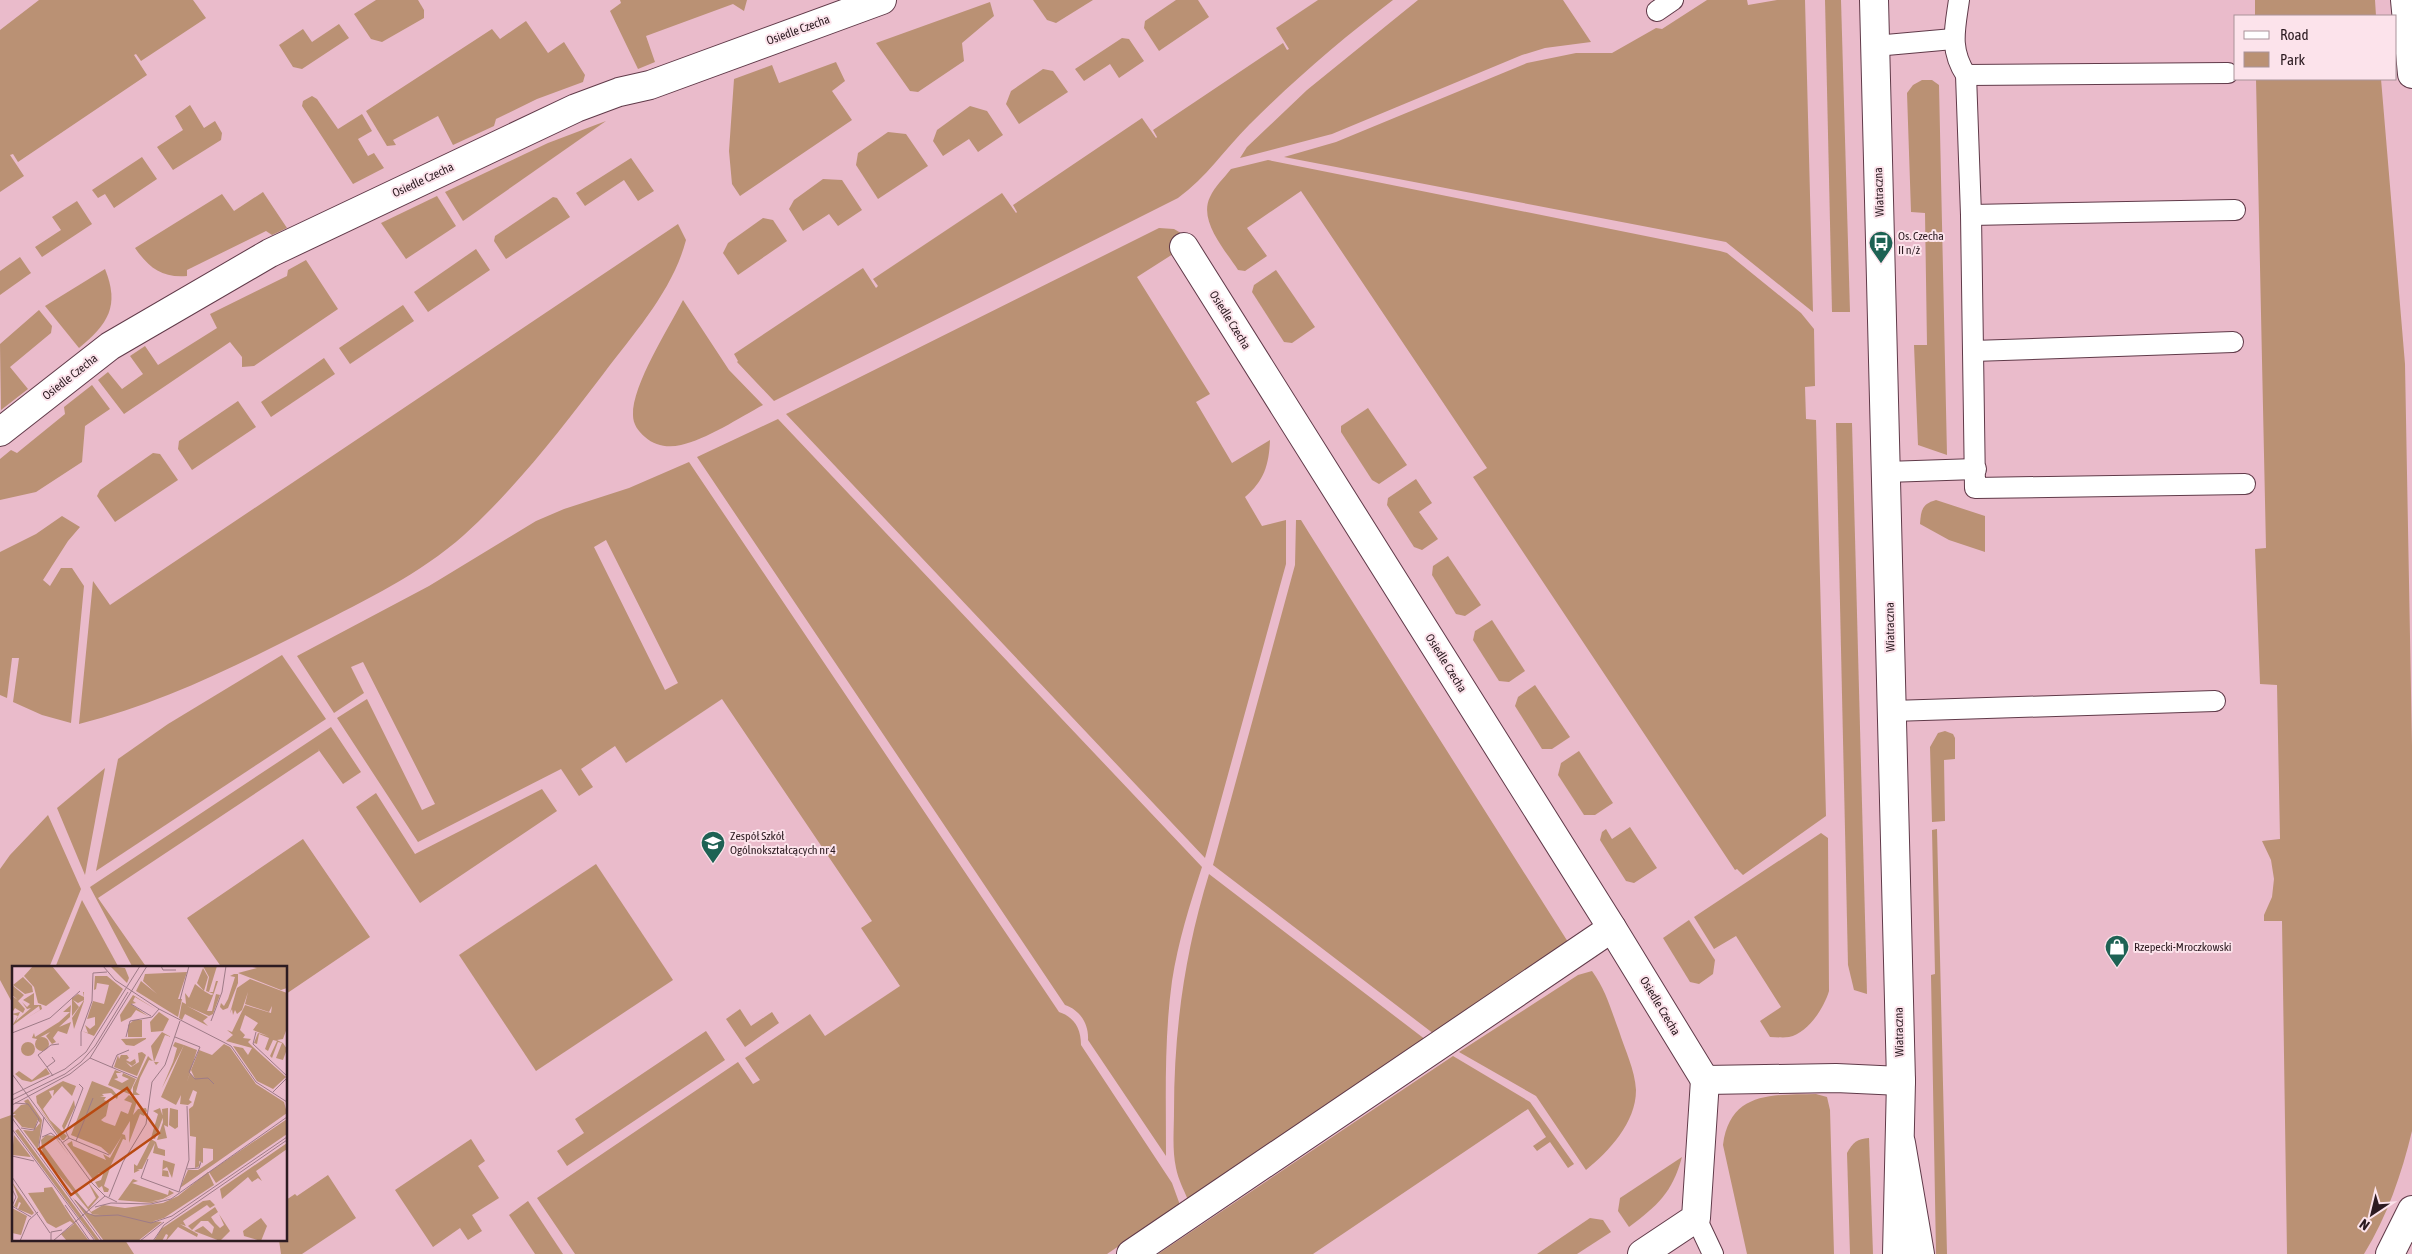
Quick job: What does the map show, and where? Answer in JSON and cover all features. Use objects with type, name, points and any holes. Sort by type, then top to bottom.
[{"type":"street","name":"Osiedle Czecha","points":[[0,432],[110,346],[270,253],[576,108],[619,92],[650,84],[882,0]]},
{"type":"street","name":"Wiatraczna","points":[[1874,0],[1900,1081],[1901,1143],[1897,1254]]},
{"type":"street","points":[[2405,0],[2412,74]]},
{"type":"street","name":"Osiedle Czecha","points":[[1184,247],[1612,928],[1705,1080]]},
{"type":"street","points":[[1131,1254],[1612,928]]},
{"type":"street","points":[[1642,1254],[1696,1218],[1705,1080],[1836,1078],[1900,1081]]},
{"type":"street","points":[[1901,1143],[1920,1254]]},
{"type":"street","points":[[2390,1254],[2412,1210]]},
{"type":"lane","points":[[1959,0],[1953,39],[1957,62],[1966,76],[1971,215],[1976,488],[2244,484]]},
{"type":"lane","points":[[1875,46],[1953,39]]},
{"type":"lane","points":[[1966,76],[2228,73]]},
{"type":"lane","points":[[1971,215],[2235,210]]},
{"type":"lane","points":[[1973,350],[2233,342]]},
{"type":"lane","points":[[1886,472],[1976,469]]},
{"type":"lane","points":[[1892,711],[2215,701]]},
{"type":"lane","points":[[1696,1218],[1713,1254]]},
{"type":"green space","points":[[39,0],[193,0],[206,18],[141,61],[136,54],[134,55],[147,75],[18,162],[13,154],[10,155],[24,176],[0,192],[0,30]]},
{"type":"green space","points":[[376,0],[418,0],[424,10],[424,18],[382,42],[371,39],[354,14]]},
{"type":"green space","points":[[620,0],[747,0],[744,11],[733,4],[646,36],[655,62],[638,69],[610,11],[621,3]]},
{"type":"green space","points":[[1033,0],[1093,0],[1056,23],[1047,20]]},
{"type":"green space","points":[[1176,0],[1198,0],[1209,17],[1159,51],[1144,28],[1145,21]]},
{"type":"green space","points":[[1318,0],[1393,0],[1337,44],[1283,92],[1240,134],[1198,182],[1178,198],[774,401],[737,362],[734,354],[863,268],[876,288],[878,286],[873,279],[1002,193],[1016,213],[1013,205],[1142,118],[1156,138],[1153,130],[1283,43],[1287,50],[1289,49],[1276,28]]},
{"type":"green space","points":[[1418,0],[1563,0],[1591,42],[1545,48],[1522,55],[1332,134],[1240,158],[1247,147],[1307,90]]},
{"type":"green space","points":[[1707,0],[1747,0],[1748,5],[1777,0],[1805,0],[1813,312],[1726,242],[1284,157],[1336,142],[1527,63],[1576,53],[1612,53],[1656,28],[1662,29]]},
{"type":"green space","points":[[1825,0],[1841,0],[1850,312],[1832,312]]},
{"type":"green space","points":[[2255,0],[2375,0],[2376,15],[2255,15]]},
{"type":"green space","points":[[990,2],[994,16],[962,43],[964,61],[918,92],[910,91],[876,43]]},
{"type":"green space","points":[[526,21],[548,53],[564,42],[585,75],[583,82],[537,99],[496,119],[494,126],[453,145],[438,116],[393,140],[396,145],[387,146],[366,111],[492,29],[500,39]]},
{"type":"green space","points":[[339,24],[349,38],[302,69],[293,67],[279,45],[303,29],[312,42]]},
{"type":"green space","points":[[1122,38],[1129,39],[1144,61],[1119,78],[1110,64],[1084,81],[1075,69]]},
{"type":"green space","points":[[836,62],[845,81],[832,91],[852,120],[740,196],[732,184],[729,151],[734,79],[772,65],[779,83]]},
{"type":"green space","points":[[1043,69],[1053,71],[1068,92],[1019,124],[1006,104],[1011,91]]},
{"type":"green space","points":[[1922,80],[1932,80],[1939,85],[1947,455],[1918,445],[1914,345],[1927,345],[1925,213],[1911,212],[1907,93],[1913,85]]},
{"type":"green space","points":[[2256,80],[2381,80],[2405,364],[2412,746],[2412,1131],[2404,1163],[2393,1194],[2380,1225],[2364,1254],[2287,1254],[2282,921],[2264,921],[2264,915],[2272,897],[2274,879],[2271,860],[2262,841],[2280,839],[2277,685],[2260,684],[2255,549],[2266,548]]},
{"type":"green space","points":[[312,96],[317,99],[338,129],[362,114],[372,131],[358,139],[368,156],[374,153],[384,168],[353,184],[302,106],[303,101]]},
{"type":"green space","points":[[190,105],[204,128],[215,121],[222,133],[221,140],[173,170],[157,147],[183,130],[175,116]]},
{"type":"green space","points":[[970,106],[987,111],[1003,135],[978,152],[969,139],[943,156],[933,141],[937,130]]},
{"type":"green space","points":[[606,121],[463,221],[445,192],[548,143]]},
{"type":"green space","points":[[888,132],[906,134],[928,166],[878,199],[856,165],[858,153]]},
{"type":"green space","points":[[142,157],[157,179],[114,208],[105,194],[98,198],[92,190]]},
{"type":"green space","points":[[631,158],[654,191],[638,201],[624,180],[585,206],[576,193]]},
{"type":"green space","points":[[1268,160],[1727,253],[1801,313],[1814,329],[1815,386],[1805,387],[1806,419],[1816,420],[1826,816],[1743,875],[1737,869],[1735,870],[1473,477],[1487,468],[1301,191],[1247,228],[1267,256],[1245,271],[1238,270],[1221,245],[1210,226],[1208,216],[1207,206],[1212,193],[1231,169]]},
{"type":"green space","points":[[823,179],[842,180],[862,210],[838,226],[829,214],[803,231],[789,209],[794,200]]},
{"type":"green space","points":[[263,192],[287,228],[272,235],[266,231],[187,270],[187,276],[170,275],[157,270],[135,248],[222,194],[234,211]]},
{"type":"green space","points":[[437,196],[456,226],[406,259],[381,223]]},
{"type":"green space","points":[[553,197],[557,198],[570,217],[506,259],[494,241],[495,236]]},
{"type":"green space","points":[[77,201],[92,224],[42,257],[35,247],[61,230],[52,217]]},
{"type":"green space","points":[[763,218],[773,220],[787,241],[738,275],[723,253],[728,243]]},
{"type":"green space","points":[[678,224],[686,240],[672,276],[652,310],[538,457],[464,535],[429,562],[392,586],[256,655],[169,695],[110,716],[79,724],[93,581],[110,605]]},
{"type":"green space","points":[[1159,228],[1174,229],[1186,236],[1184,247],[1137,277],[1210,394],[1196,402],[1232,463],[1270,440],[1267,465],[1261,479],[1245,497],[1262,526],[1286,520],[1286,564],[1205,858],[786,414]]},
{"type":"green space","points":[[476,249],[490,270],[428,312],[414,292]]},
{"type":"green space","points":[[20,257],[31,273],[0,295],[0,271]]},
{"type":"green space","points":[[306,260],[338,309],[254,366],[242,367],[242,357],[230,342],[124,414],[98,380],[108,372],[122,389],[143,374],[130,356],[145,346],[158,365],[217,328],[210,314],[287,276],[288,270]]},
{"type":"green space","points":[[105,269],[111,294],[109,313],[97,331],[79,348],[45,306]]},
{"type":"green space","points":[[1276,270],[1315,327],[1292,343],[1284,342],[1252,292],[1254,285]]},
{"type":"green space","points":[[683,300],[729,370],[763,405],[723,428],[701,438],[681,445],[667,446],[653,442],[638,430],[633,418],[634,403],[645,373]]},
{"type":"green space","points":[[403,305],[414,321],[350,364],[339,348]]},
{"type":"green space","points":[[39,310],[52,326],[51,333],[10,367],[28,389],[1,410],[0,344]]},
{"type":"green space","points":[[324,358],[335,374],[271,417],[261,402]]},
{"type":"green space","points":[[92,385],[110,409],[85,426],[82,462],[36,492],[0,500],[0,459],[11,450],[17,453],[65,414],[64,407]]},
{"type":"green space","points":[[238,401],[256,427],[192,470],[178,449],[179,441]]},
{"type":"green space","points":[[1368,408],[1407,465],[1379,484],[1372,480],[1341,432],[1341,426]]},
{"type":"green space","points":[[778,419],[1202,867],[1181,938],[1169,1003],[1166,1156],[1088,1040],[1087,1028],[1082,1018],[1075,1010],[1065,1005],[697,457]]},
{"type":"green space","points":[[1836,423],[1852,423],[1867,994],[1854,990],[1848,965]]},
{"type":"green space","points":[[153,453],[160,454],[178,480],[115,522],[97,496],[100,490]]},
{"type":"green space","points":[[689,462],[1059,1012],[1069,1017],[1076,1024],[1080,1033],[1081,1045],[1172,1183],[1180,1205],[1107,1254],[575,1254],[537,1198],[738,1062],[753,1084],[760,1080],[745,1058],[810,1014],[825,1036],[900,986],[861,928],[872,921],[722,699],[626,763],[615,746],[581,769],[593,787],[579,796],[561,769],[418,842],[337,718],[367,699],[422,810],[435,804],[363,662],[351,667],[364,693],[334,713],[297,656],[429,586],[536,521],[564,509],[629,488]],"holes":[[[606,540],[678,683],[665,690],[594,547]]]},
{"type":"green space","points":[[1416,479],[1432,503],[1419,512],[1438,539],[1422,550],[1414,547],[1387,505],[1388,498]]},
{"type":"green space","points":[[1936,500],[1985,516],[1985,552],[1949,540],[1920,524],[1923,508],[1928,503]]},
{"type":"green space","points":[[62,516],[80,527],[68,541],[43,580],[50,586],[61,568],[72,568],[84,586],[71,723],[42,715],[13,702],[19,658],[12,658],[7,698],[0,695],[0,552],[36,534]]},
{"type":"green space","points":[[1296,520],[1301,520],[1568,942],[1434,1034],[1213,865],[1295,565]]},
{"type":"green space","points":[[1448,556],[1481,605],[1465,616],[1456,614],[1432,575],[1433,566]]},
{"type":"green space","points":[[1492,620],[1525,671],[1509,682],[1499,681],[1473,640],[1475,631]]},
{"type":"green space","points":[[282,655],[326,719],[96,871],[118,759],[168,724]]},
{"type":"green space","points":[[1535,685],[1570,737],[1552,749],[1542,749],[1515,706],[1518,697]]},
{"type":"green space","points":[[331,727],[361,772],[343,784],[318,749],[319,751],[98,898],[146,966],[132,966],[90,887]]},
{"type":"green space","points":[[1945,731],[1953,734],[1955,738],[1955,759],[1944,760],[1945,821],[1932,822],[1930,747],[1938,733]]},
{"type":"green space","points":[[1579,751],[1613,803],[1595,815],[1584,815],[1558,775],[1561,763]]},
{"type":"green space","points":[[105,768],[85,875],[57,808]]},
{"type":"green space","points":[[542,789],[557,811],[420,903],[356,807],[376,793],[415,854]]},
{"type":"green space","points":[[48,815],[81,889],[50,966],[12,966],[12,1002],[0,980],[0,869],[10,855]]},
{"type":"green space","points":[[1630,827],[1657,868],[1634,883],[1626,881],[1600,840],[1602,832],[1606,829],[1612,839]]},
{"type":"green space","points":[[1937,829],[1947,1254],[1936,1254],[1931,975],[1935,974],[1932,830]]},
{"type":"green space","points":[[1821,833],[1828,838],[1829,991],[1819,1012],[1803,1031],[1789,1037],[1770,1037],[1760,1021],[1781,1007],[1736,936],[1714,949],[1694,917]]},
{"type":"green space","points":[[303,839],[370,937],[288,993],[288,966],[221,966],[187,918]]},
{"type":"green space","points":[[596,864],[673,980],[536,1071],[459,955]]},
{"type":"green space","points":[[1209,874],[1426,1040],[1188,1200],[1178,1176],[1174,1154],[1176,1050],[1187,962]]},
{"type":"green space","points":[[82,900],[118,966],[56,966]]},
{"type":"green space","points":[[1689,920],[1715,960],[1713,974],[1699,984],[1690,982],[1663,938]]},
{"type":"green space","points":[[1592,971],[1601,985],[1611,1008],[1632,1068],[1636,1090],[1631,1114],[1620,1135],[1604,1154],[1586,1170],[1536,1096],[1459,1052],[1578,975]]},
{"type":"green space","points":[[740,1009],[751,1026],[772,1012],[779,1023],[745,1047],[726,1019]]},
{"type":"green space","points":[[706,1031],[725,1060],[567,1166],[557,1151],[584,1133],[575,1119]]},
{"type":"green space","points":[[1453,1056],[1530,1102],[1574,1164],[1568,1168],[1550,1142],[1537,1151],[1533,1146],[1546,1137],[1528,1109],[1313,1254],[1158,1254]]},
{"type":"green space","points":[[1816,1094],[1827,1097],[1830,1110],[1834,1254],[1747,1254],[1723,1145],[1727,1127],[1734,1114],[1744,1105],[1756,1100],[1770,1096]]},
{"type":"green space","points":[[12,1115],[12,1242],[126,1242],[134,1254],[0,1254],[0,1119]]},
{"type":"green space","points":[[1869,1138],[1873,1254],[1850,1254],[1847,1153],[1856,1142]]},
{"type":"green space","points":[[471,1139],[485,1161],[478,1166],[499,1198],[472,1215],[482,1231],[468,1240],[460,1228],[433,1247],[395,1190]]},
{"type":"green space","points":[[1682,1157],[1674,1180],[1663,1197],[1629,1227],[1618,1211],[1620,1198]]},
{"type":"green space","points":[[328,1175],[356,1218],[302,1254],[281,1254],[279,1242],[288,1242],[288,1199],[295,1194],[297,1196]]},
{"type":"green space","points":[[528,1201],[563,1254],[535,1254],[509,1215]]},
{"type":"green space","points":[[1590,1218],[1603,1220],[1611,1232],[1577,1254],[1537,1254]]},
{"type":"place","name":"Os. Czecha II n/ż","points":[[1881,264]]},
{"type":"place","name":"Zespół Szkół Ogólnokształcących nr 4","points":[[713,864]]},
{"type":"place","name":"Rzepecki-Mroczkowski","points":[[2117,968]]}]
